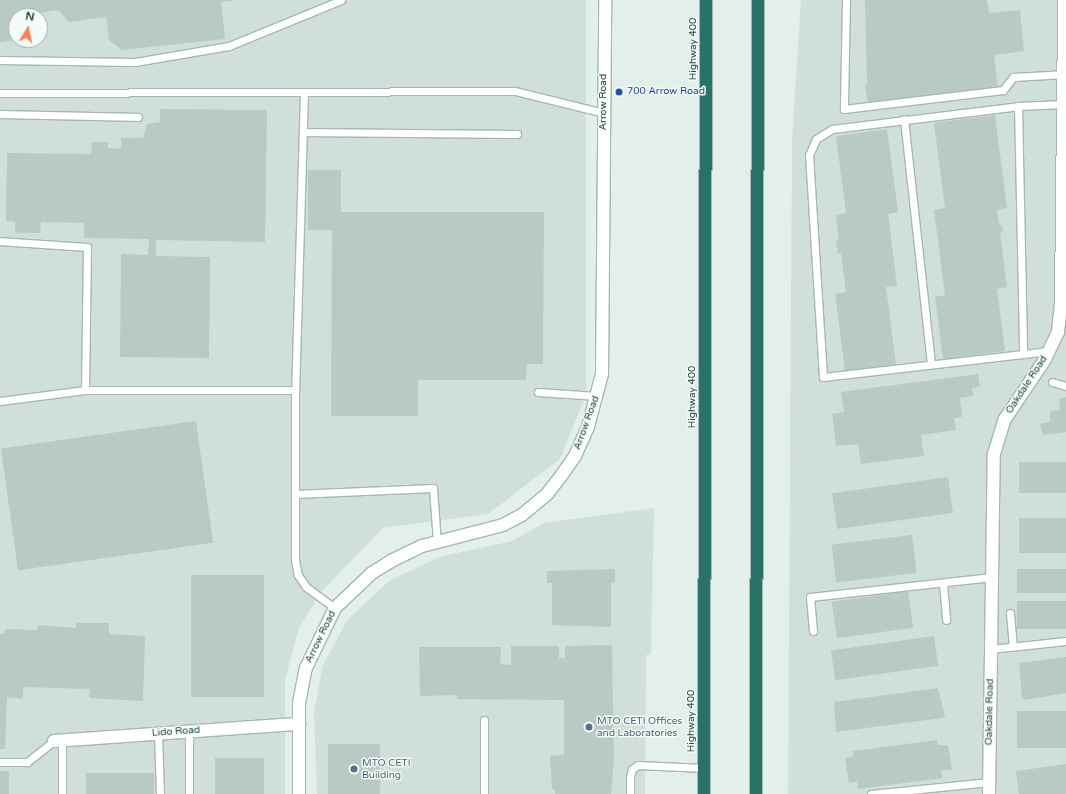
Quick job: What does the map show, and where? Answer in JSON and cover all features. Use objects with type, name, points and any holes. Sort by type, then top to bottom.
[{"type":"highway","name":"Highway 400","points":[[704,794],[706,0]]},
{"type":"highway","points":[[756,794],[758,0]]},
{"type":"street","name":"Arrow Road","points":[[299,794],[299,703],[306,668],[335,608],[372,573],[422,546],[503,525],[522,515],[547,494],[575,456],[598,396],[602,374],[605,0]]},
{"type":"street","name":"Oakdale Road","points":[[989,788],[994,454],[1005,419],[1049,351],[1063,323],[1063,104],[1065,74],[1064,0]]},
{"type":"street","name":"Lido Road","points":[[58,740],[299,724]]},
{"type":"lane","points":[[0,60],[135,62],[229,46],[341,0]]},
{"type":"lane","points":[[846,0],[844,109],[1003,90],[1013,78],[1065,74]]},
{"type":"lane","points":[[0,93],[515,91],[604,113]]},
{"type":"lane","points":[[304,92],[295,390],[295,494],[298,575],[306,587],[335,608]]},
{"type":"lane","points":[[1049,351],[823,377],[809,155],[816,139],[832,129],[1018,106],[1063,104]]},
{"type":"lane","points":[[1018,106],[1023,353]]},
{"type":"lane","points":[[0,114],[138,117]]},
{"type":"lane","points":[[904,120],[931,364]]},
{"type":"lane","points":[[303,132],[517,134]]},
{"type":"lane","points":[[0,241],[87,247],[86,390]]},
{"type":"lane","points":[[1052,382],[1066,386]]},
{"type":"lane","points":[[0,401],[86,390],[295,390]]},
{"type":"lane","points":[[538,392],[598,396]]},
{"type":"lane","points":[[295,494],[433,488],[437,542]]},
{"type":"lane","points":[[813,630],[810,597],[992,577]]},
{"type":"lane","points":[[943,582],[946,620]]},
{"type":"lane","points":[[1010,613],[1013,646]]},
{"type":"lane","points":[[991,649],[1066,641]]},
{"type":"lane","points":[[484,720],[484,794]]},
{"type":"lane","points":[[189,732],[189,794]]},
{"type":"lane","points":[[158,734],[160,794]]},
{"type":"lane","points":[[0,762],[27,762],[58,740]]},
{"type":"lane","points":[[58,740],[62,794]]},
{"type":"lane","points":[[630,794],[630,777],[632,769],[638,765],[704,768]]},
{"type":"lane","points":[[871,794],[989,788]]},
{"type":"shaded area","points":[[0,0],[586,0],[586,395],[560,459],[488,514],[383,528],[321,592],[299,628],[285,680],[285,794],[0,794]]},
{"type":"shaded area","points":[[801,0],[1066,0],[1066,794],[788,794],[792,140]]},
{"type":"shaded area","points":[[654,508],[651,655],[646,655],[645,794],[317,794],[314,712],[323,665],[348,619],[389,581],[439,557],[512,541],[544,523]]},
{"type":"building","points":[[0,0],[232,0],[221,2],[225,39],[122,50],[109,40],[106,17],[69,22],[58,10],[48,11],[48,8],[8,8],[8,41],[0,42]]},
{"type":"building","points":[[865,0],[987,0],[989,13],[1020,10],[1024,51],[994,55],[998,88],[868,103],[865,85],[867,85]]},
{"type":"building","points":[[160,109],[267,110],[265,242],[156,240],[156,256],[210,257],[209,358],[120,357],[121,254],[148,255],[149,239],[84,238],[84,223],[41,222],[40,233],[15,233],[15,222],[6,221],[7,153],[91,154],[92,142],[108,142],[108,148],[121,149],[121,138],[143,138],[147,124],[160,122]]},
{"type":"building","points":[[995,115],[1007,208],[997,210],[999,225],[1002,225],[1003,232],[1000,233],[1007,287],[997,289],[1005,351],[943,359],[935,297],[945,295],[934,210],[945,208],[934,123]]},
{"type":"building","points":[[887,129],[898,212],[888,214],[897,286],[886,287],[896,365],[845,371],[835,294],[846,292],[841,254],[838,254],[836,241],[839,240],[836,215],[846,213],[836,136]]},
{"type":"building","points":[[308,170],[341,170],[341,212],[544,212],[543,364],[527,364],[526,380],[418,380],[418,416],[331,416],[332,230],[308,230]]},
{"type":"building","points":[[978,374],[980,387],[972,388],[973,396],[960,398],[962,417],[954,418],[956,430],[921,435],[924,456],[861,464],[858,444],[836,446],[832,414],[844,412],[841,392]]},
{"type":"building","points":[[1066,397],[1066,432],[1043,435],[1040,424],[1050,422],[1050,411],[1060,410],[1059,399]]},
{"type":"building","points":[[196,421],[213,543],[18,570],[1,448]]},
{"type":"building","points":[[1019,462],[1066,462],[1066,493],[1019,493]]},
{"type":"building","points":[[948,477],[953,513],[837,529],[832,493]]},
{"type":"building","points":[[1019,518],[1066,518],[1066,553],[1019,553]]},
{"type":"building","points":[[912,535],[917,573],[836,583],[832,545]]},
{"type":"building","points":[[615,569],[615,583],[611,583],[611,627],[552,625],[552,583],[547,583],[547,571]]},
{"type":"building","points":[[1017,569],[1066,569],[1066,593],[1017,593]]},
{"type":"building","points":[[191,575],[264,575],[264,697],[191,697]]},
{"type":"building","points":[[908,591],[913,628],[837,638],[832,602]]},
{"type":"building","points":[[1017,601],[1066,601],[1066,629],[1017,629]]},
{"type":"building","points":[[76,623],[109,623],[109,634],[145,636],[143,701],[89,698],[90,689],[23,687],[23,699],[7,697],[5,749],[0,749],[0,634],[4,634],[5,629],[37,630],[38,625],[76,628]]},
{"type":"building","points":[[934,636],[938,666],[835,680],[831,650]]},
{"type":"building","name":"MTO CETI Offices and Laboratories","points":[[612,645],[614,760],[611,794],[555,794],[555,789],[552,789],[550,756],[564,755],[564,700],[457,699],[457,695],[420,696],[419,647],[501,647],[500,664],[511,665],[511,646],[559,646],[559,658],[565,658],[565,646]]},
{"type":"building","points":[[1066,657],[1066,693],[1025,700],[1022,698],[1019,663]]},
{"type":"building","points":[[938,688],[945,717],[836,732],[834,702]]},
{"type":"building","points":[[1017,711],[1066,711],[1066,748],[1017,748]]},
{"type":"building","points":[[937,740],[938,745],[948,745],[952,770],[941,770],[943,778],[858,789],[857,782],[849,783],[845,759],[854,756],[853,751]]},
{"type":"building","name":"MTO CETI Building","points":[[328,744],[380,744],[380,794],[328,794]]},
{"type":"building","points":[[215,758],[264,758],[264,794],[215,794]]},
{"type":"building","points":[[1066,764],[1066,794],[1019,794],[1016,771]]},
{"type":"building","points":[[0,771],[9,771],[9,794],[0,794]]},
{"type":"building","points":[[86,773],[154,773],[154,794],[86,794]]},
{"type":"place","name":"700 Arrow Road","points":[[619,92]]},
{"type":"place","name":"MTO CETI Offices and Laboratories","points":[[589,727]]},
{"type":"place","name":"MTO CETI Building","points":[[354,769]]}]
